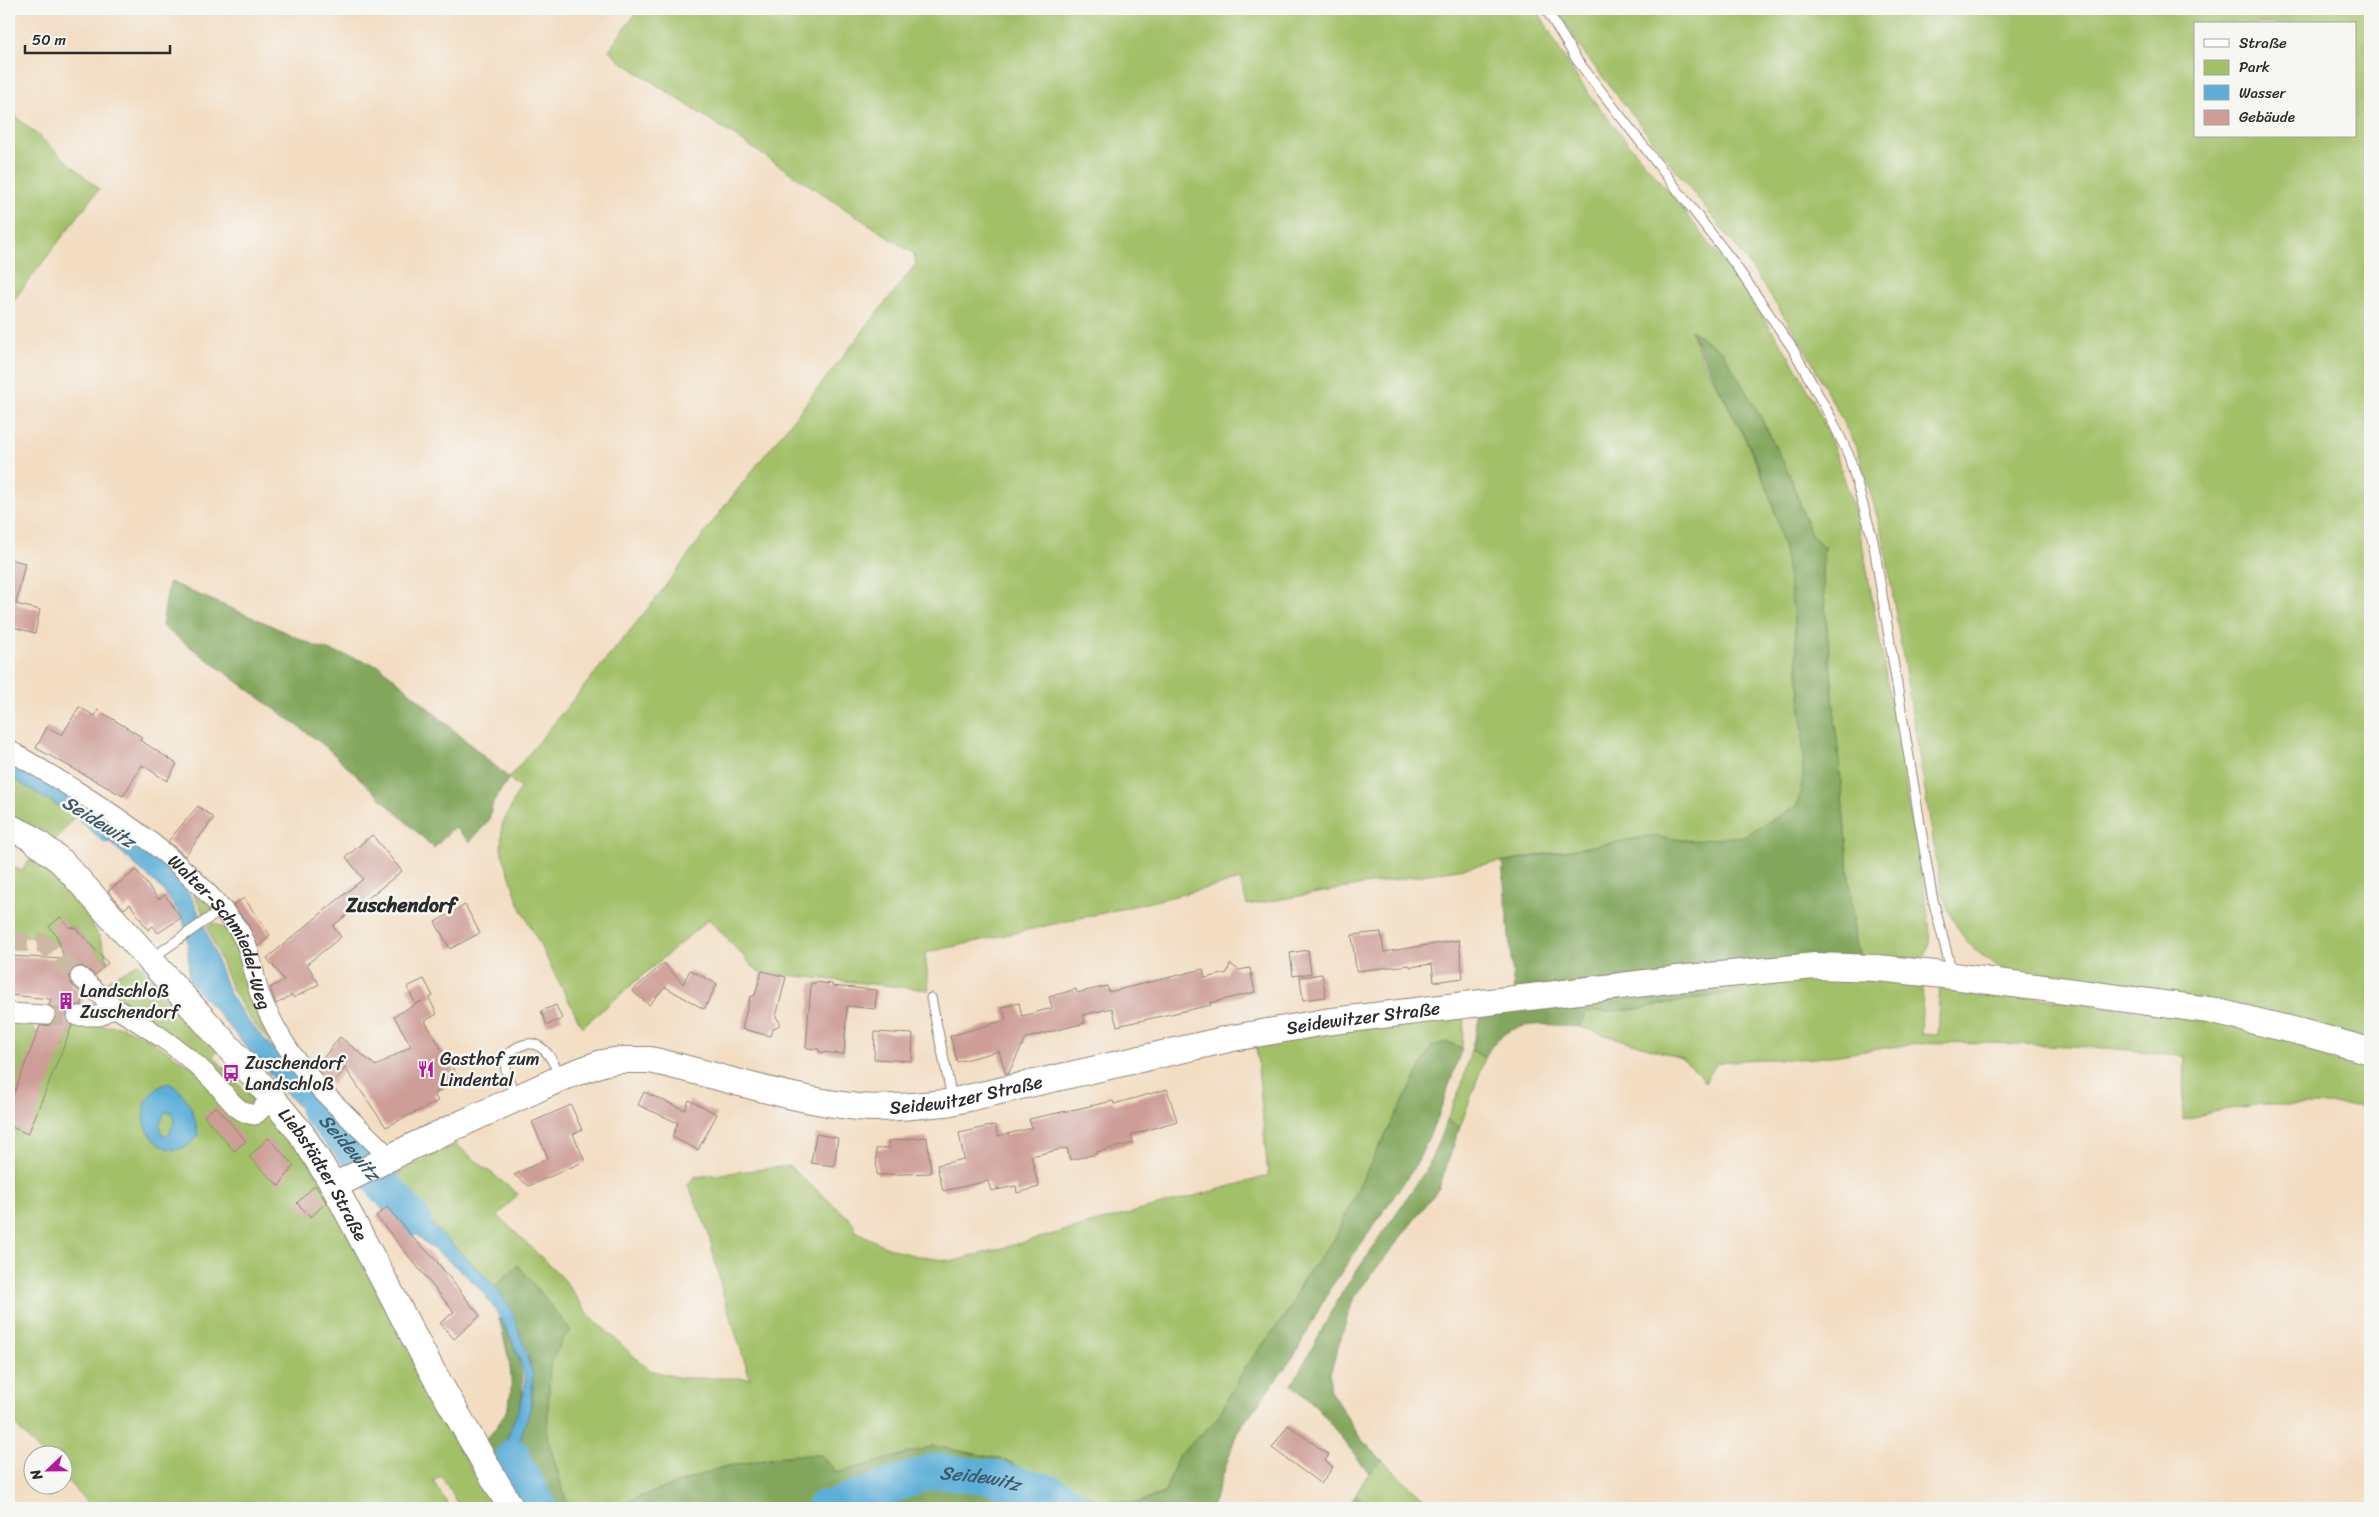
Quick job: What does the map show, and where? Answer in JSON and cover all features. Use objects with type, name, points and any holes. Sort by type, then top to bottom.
[{"type":"street","name":"Walter-Schmiedel-Weg","points":[[9,750],[130,824],[174,862],[216,913],[236,925],[248,946],[259,990],[287,1048],[376,1165]]},
{"type":"street","name":"Liebstädter Straße","points":[[9,826],[30,838],[62,862],[301,1133],[334,1186],[432,1371],[511,1508]]},
{"type":"street","name":"Seidewitzer Straße","points":[[334,1186],[561,1078],[620,1060],[650,1060],[823,1103],[860,1108],[897,1107],[953,1101],[1233,1038],[1325,1022],[1686,978],[1815,966],[1878,968],[1953,976],[2209,1010],[2370,1051]]},
{"type":"street","points":[[80,977],[114,1007],[200,1067],[237,1109],[245,1114],[255,1115],[273,1099]]},
{"type":"street","points":[[77,1016],[99,1016],[114,1007]]},
{"type":"street","points":[[9,1013],[44,1015]]},
{"type":"lane","points":[[1546,9],[1577,60],[1734,263],[1793,349],[1831,418],[1849,456],[1873,540],[1932,896],[1953,976]]},
{"type":"lane","points":[[150,960],[216,913]]},
{"type":"lane","points":[[931,998],[953,1101]]},
{"type":"lane","points":[[517,1098],[506,1074],[506,1062],[509,1053],[516,1047],[531,1044],[539,1046],[547,1053],[561,1078]]},
{"type":"green space","points":[[639,9],[1537,9],[1566,61],[1590,95],[1700,230],[1772,330],[1799,372],[1832,443],[1849,492],[1862,542],[1925,895],[1930,934],[1926,953],[1921,959],[1912,963],[1894,963],[1862,958],[1855,942],[1822,572],[1824,547],[1811,535],[1790,476],[1758,412],[1691,330],[1701,357],[1735,419],[1760,473],[1780,531],[1790,583],[1803,730],[1802,777],[1797,806],[1764,827],[1743,836],[1721,840],[1673,839],[1651,836],[1247,905],[1240,880],[925,953],[929,990],[758,972],[709,919],[582,1027],[519,904],[501,850],[502,825],[520,788],[509,778],[655,600],[727,503],[916,264],[914,254],[619,60],[609,50]]},
{"type":"green space","points":[[1557,9],[2370,9],[2370,1041],[2010,974],[1985,958],[1967,941],[1954,922],[1942,894],[1883,536],[1858,451],[1802,343],[1744,257],[1584,53]]},
{"type":"green space","points":[[12,113],[99,189],[9,306],[9,116]]},
{"type":"green space","points":[[1691,330],[1723,352],[1758,412],[1790,476],[1811,535],[1824,547],[1822,572],[1855,942],[1862,958],[1514,990],[1502,862],[1651,836],[1689,841],[1743,836],[1797,806],[1802,778],[1803,736],[1793,615],[1781,537],[1775,512],[1759,467]]},
{"type":"green space","points":[[169,582],[315,646],[380,666],[509,778],[493,802],[489,820],[470,842],[454,827],[434,848],[325,746],[162,626]]},
{"type":"green space","points":[[9,776],[75,816],[54,841],[9,815]]},
{"type":"green space","points":[[30,859],[67,892],[89,919],[98,934],[108,963],[75,928],[69,927],[56,935],[60,946],[43,938],[9,936],[9,866],[22,871]]},
{"type":"green space","points":[[182,881],[213,908],[204,915],[193,893]]},
{"type":"green space","points":[[214,923],[237,934],[239,950],[277,1050],[249,1018],[232,989],[207,926]]},
{"type":"green space","points":[[139,963],[217,1052],[213,1056],[251,1097],[253,1105],[246,1104],[115,1001],[108,981]]},
{"type":"green space","points":[[1811,973],[1923,984],[1921,1034],[1937,1035],[1940,985],[2207,1020],[2370,1060],[2370,1105],[2255,1105],[2217,1111],[2183,1120],[2185,1057],[2123,1049],[2019,1044],[1922,1044],[1814,1058],[1752,1059],[1716,1064],[1705,1083],[1698,1073],[1681,1058],[1580,1027],[1585,1012],[1630,1010],[1735,992],[1739,980]]},
{"type":"green space","points":[[1739,980],[1735,992],[1630,1010],[1586,1012],[1580,1027],[1538,1025],[1513,1029],[1502,1035],[1485,1058],[1471,1050],[1480,1016],[1486,1011]]},
{"type":"green space","points":[[1464,1015],[1462,1048],[1447,1042],[1432,1047],[1364,1176],[1335,1238],[1302,1281],[1290,1309],[1244,1369],[1216,1420],[1178,1456],[1165,1492],[1138,1503],[1099,1500],[1068,1486],[1031,1474],[1006,1460],[934,1446],[837,1473],[794,1455],[723,1467],[609,1508],[573,1508],[566,1500],[547,1436],[550,1365],[563,1338],[571,1331],[518,1265],[495,1286],[435,1228],[390,1177],[455,1144],[518,1194],[498,1216],[562,1277],[590,1316],[649,1370],[682,1378],[750,1378],[723,1294],[708,1231],[688,1185],[694,1177],[789,1166],[852,1221],[856,1231],[892,1249],[954,1261],[1268,1176],[1256,1043]]},
{"type":"green space","points":[[9,1022],[26,1022],[38,1033],[63,1049],[73,1024],[122,1027],[145,1037],[198,1071],[243,1120],[271,1112],[308,1160],[418,1362],[467,1461],[494,1508],[461,1508],[441,1476],[433,1481],[450,1508],[92,1508],[72,1486],[72,1444],[33,1444],[9,1418]]},
{"type":"green space","points":[[1447,1042],[1462,1048],[1438,1117],[1416,1165],[1329,1290],[1296,1353],[1237,1432],[1212,1508],[609,1508],[723,1467],[794,1455],[821,1455],[837,1473],[934,1446],[1006,1460],[1031,1474],[1069,1486],[1099,1500],[1138,1503],[1165,1493],[1178,1456],[1216,1420],[1244,1369],[1290,1309],[1302,1281],[1335,1238],[1364,1176],[1432,1046]]},
{"type":"green space","points":[[1471,1050],[1485,1058],[1460,1127],[1447,1120],[1462,1084]]},
{"type":"green space","points":[[1447,1120],[1460,1127],[1439,1188],[1354,1297],[1330,1373],[1330,1391],[1361,1439],[1382,1460],[1369,1473],[1318,1408],[1292,1385],[1343,1291],[1428,1167]]},
{"type":"green space","points":[[518,1265],[571,1331],[563,1338],[550,1365],[547,1436],[566,1500],[573,1508],[525,1508],[485,1441],[503,1418],[510,1398],[511,1375],[499,1318],[511,1340],[520,1363],[523,1387],[518,1413],[506,1445],[506,1457],[513,1474],[530,1501],[539,1497],[522,1465],[518,1451],[521,1432],[530,1411],[532,1378],[530,1362],[519,1330],[495,1286]]},
{"type":"green space","points":[[1382,1460],[1434,1508],[1370,1508],[1356,1494],[1369,1473]]},
{"type":"green space","points":[[1356,1494],[1370,1508],[1347,1508]]},
{"type":"water","points":[[9,761],[133,836],[172,873],[190,895],[201,917],[229,992],[246,1019],[355,1139],[343,1148],[295,1103],[189,980],[188,944],[183,918],[163,890],[110,842],[105,843],[75,816],[9,776]]},
{"type":"water","points":[[168,1083],[175,1087],[185,1098],[193,1112],[198,1135],[185,1147],[172,1150],[160,1144],[150,1134],[145,1121],[145,1106],[152,1093]],"holes":[[[165,1112],[171,1112],[175,1119],[169,1135],[162,1134],[160,1124]]]},
{"type":"water","points":[[390,1177],[435,1228],[495,1286],[512,1311],[533,1374],[530,1411],[518,1444],[522,1464],[539,1497],[530,1501],[513,1475],[506,1458],[507,1439],[520,1405],[525,1383],[521,1363],[513,1343],[497,1313],[478,1287],[422,1240],[382,1195],[377,1188]]},
{"type":"building","points":[[9,559],[25,563],[16,604],[40,610],[35,633],[9,626]]},
{"type":"building","points":[[79,707],[95,716],[98,710],[142,737],[140,740],[177,764],[167,781],[142,765],[123,796],[36,748],[47,727],[62,735]]},
{"type":"building","points":[[198,806],[214,818],[185,856],[168,841]]},
{"type":"building","points":[[372,835],[402,871],[333,926],[341,937],[307,964],[319,984],[294,998],[292,995],[276,1004],[270,988],[284,980],[267,958],[363,879],[346,857]]},
{"type":"building","points":[[136,870],[158,899],[165,895],[181,918],[158,933],[153,926],[148,930],[130,904],[124,909],[108,891]]},
{"type":"building","points":[[244,898],[270,935],[259,947],[249,926],[233,905]]},
{"type":"building","points":[[465,905],[480,933],[450,949],[435,922]]},
{"type":"building","points":[[60,917],[69,927],[75,928],[108,963],[95,975],[82,966],[76,967],[69,974],[72,985],[85,996],[81,1005],[72,1006],[67,1011],[67,1021],[72,1026],[28,1134],[9,1126],[9,1106],[40,1026],[50,1025],[56,1015],[55,1010],[49,1005],[51,999],[9,995],[9,956],[65,959],[56,935],[49,927]]},
{"type":"building","points":[[1381,932],[1384,952],[1459,940],[1463,978],[1434,982],[1432,964],[1356,971],[1352,935]]},
{"type":"building","points":[[1308,950],[1311,973],[1293,976],[1290,953]]},
{"type":"building","points":[[664,963],[683,984],[690,970],[717,984],[704,1009],[665,987],[649,1005],[632,991]]},
{"type":"building","points":[[1230,964],[1239,970],[1250,968],[1255,992],[1210,1003],[1211,1005],[1117,1026],[1112,1008],[1083,1015],[1085,1023],[1026,1038],[1008,1074],[1006,1074],[999,1051],[957,1062],[950,1036],[1006,1020],[1002,1007],[1019,1003],[1022,1016],[1052,1008],[1049,997],[1076,989],[1077,993],[1107,986],[1109,992],[1203,969],[1205,978],[1227,973]]},
{"type":"building","points":[[762,971],[786,977],[776,1017],[781,1024],[773,1029],[771,1036],[742,1029],[750,997],[755,995]]},
{"type":"building","points":[[1322,974],[1326,997],[1303,1000],[1300,977]]},
{"type":"building","name":"Gasthof zum Lindental","points":[[424,979],[433,996],[429,998],[437,1014],[425,1021],[459,1079],[434,1094],[438,1101],[386,1127],[345,1068],[332,1085],[316,1067],[340,1037],[376,1066],[411,1046],[394,1016],[422,1001],[416,1004],[407,987]]},
{"type":"building","points":[[815,982],[832,984],[832,986],[877,990],[875,1009],[847,1006],[844,1054],[819,1052],[819,1049],[806,1048],[811,983],[815,984]]},
{"type":"building","points":[[556,1005],[562,1019],[547,1025],[541,1011]]},
{"type":"building","points":[[875,1032],[913,1034],[912,1061],[874,1059]]},
{"type":"building","points":[[1167,1089],[1177,1121],[1131,1135],[1133,1143],[1097,1152],[1097,1154],[1070,1160],[1067,1148],[1031,1156],[1039,1187],[1017,1193],[1016,1186],[991,1191],[988,1181],[943,1191],[937,1165],[964,1159],[959,1133],[995,1125],[998,1136],[1032,1128],[1029,1119],[1113,1101],[1114,1104]]},
{"type":"building","points":[[644,1092],[685,1110],[689,1100],[717,1114],[698,1150],[672,1137],[678,1123],[638,1105]]},
{"type":"building","points":[[571,1105],[582,1130],[573,1134],[585,1161],[529,1186],[514,1175],[548,1158],[532,1122]]},
{"type":"building","points":[[216,1106],[246,1141],[234,1151],[204,1116]]},
{"type":"building","points":[[816,1134],[838,1138],[834,1166],[811,1163]]},
{"type":"building","points":[[927,1137],[931,1173],[877,1175],[876,1149],[889,1148],[888,1141]]},
{"type":"building","points":[[268,1138],[294,1165],[279,1186],[249,1157]]},
{"type":"building","points":[[315,1185],[326,1202],[311,1217],[297,1203]]},
{"type":"building","points":[[387,1207],[415,1240],[434,1258],[480,1316],[454,1339],[440,1323],[454,1312],[376,1216]]},
{"type":"building","points":[[1288,1425],[1329,1455],[1325,1461],[1333,1467],[1321,1484],[1272,1448]]},
{"type":"waterway","name":"Seidewitz","points":[[317,1109],[413,1219]]},
{"type":"waterway","name":"Seidewitz","points":[[513,1456],[517,1467],[540,1508]]},
{"type":"waterway","name":"Seidewitz","points":[[823,1508],[832,1507],[933,1471],[991,1477],[1053,1493],[1076,1508]]},
{"type":"tunnel","points":[[9,942],[43,943],[80,977]]},
{"type":"tunnel","points":[[45,1015],[77,1016]]},
{"type":"place","name":"Landschloß Zuschendorf","points":[[66,1001]]},
{"type":"place","name":"Gasthof zum Lindental","points":[[426,1069]]},
{"type":"place","name":"Zuschendorf Landschloß","points":[[231,1073]]},
{"type":"district","name":"Zuschendorf","points":[[401,905]]}]
